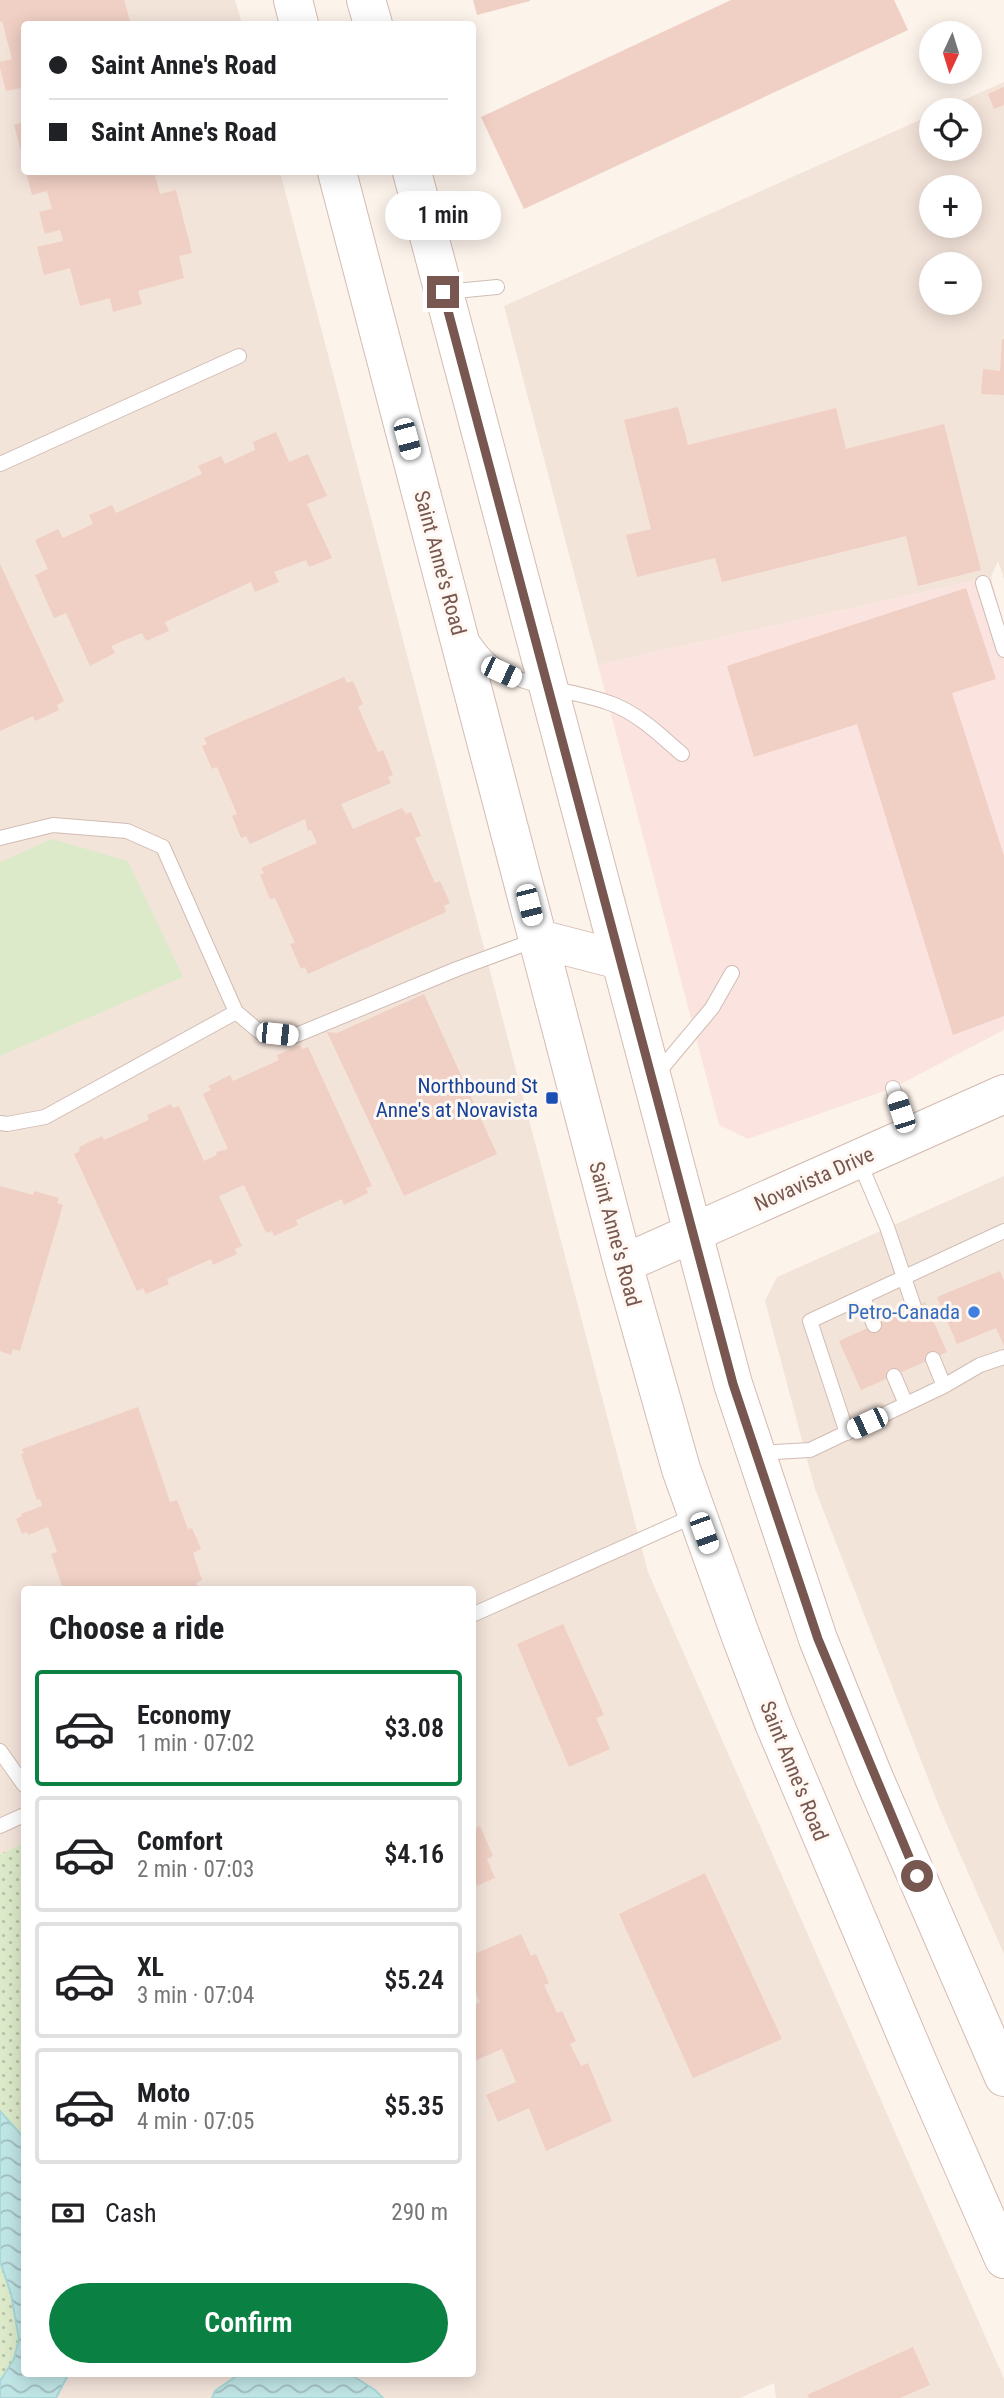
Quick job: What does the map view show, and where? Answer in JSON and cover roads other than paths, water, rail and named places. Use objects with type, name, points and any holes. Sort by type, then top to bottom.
[{"type":"main road","points":[[293,0],[298,21]]},
{"type":"main road","points":[[366,0],[372,21]]},
{"type":"main road","name":"Saint Anne's Road","points":[[338,175],[623,1264],[681,1469],[740,1634],[811,1814],[1004,2259]]},
{"type":"main road","points":[[413,175],[651,1080],[754,1453],[818,1639],[874,1778],[1004,2077]]},
{"type":"main road","points":[[539,939],[620,960]]},
{"type":"main road","name":"Novavista Drive","points":[[623,1264],[1004,1094]]},
{"type":"lane","points":[[443,292],[497,287]]},
{"type":"lane","points":[[0,464],[239,356]]},
{"type":"lane","points":[[983,583],[1004,650]]},
{"type":"lane","points":[[450,601],[484,657],[501,672],[548,688],[617,706],[642,720],[682,754]]},
{"type":"lane","points":[[0,838],[53,825],[127,831],[163,847],[236,1012],[260,1032],[294,1036],[457,969],[539,939]]},
{"type":"lane","points":[[651,1080],[712,1008],[732,973]]},
{"type":"lane","points":[[0,1123],[7,1125],[44,1117],[236,1012]]},
{"type":"lane","points":[[893,1088],[908,1137]]},
{"type":"lane","points":[[859,1159],[887,1227],[914,1307]]},
{"type":"lane","points":[[847,1433],[810,1321],[1004,1231]]},
{"type":"lane","points":[[863,1297],[874,1325]]},
{"type":"lane","points":[[754,1453],[810,1450],[944,1386],[981,1365],[1004,1357]]},
{"type":"lane","points":[[933,1359],[944,1386]]},
{"type":"lane","points":[[894,1376],[906,1404]]},
{"type":"lane","points":[[476,1613],[697,1515]]},
{"type":"lane","points":[[0,1751],[21,1781]]},
{"type":"lane","points":[[0,1826],[21,1816]]},
{"type":"water","points":[[0,2111],[21,2135],[21,2377],[67,2377],[56,2398],[0,2398],[0,2381],[14,2359],[19,2339],[11,2294],[0,2261]]},
{"type":"water","points":[[235,2377],[354,2377],[383,2398],[212,2398],[215,2391]]},
{"type":"place","name":"Northbound St Anne's at Novavista","points":[[552,1098]]},
{"type":"place","name":"Petro-Canada","points":[[974,1312]]}]
